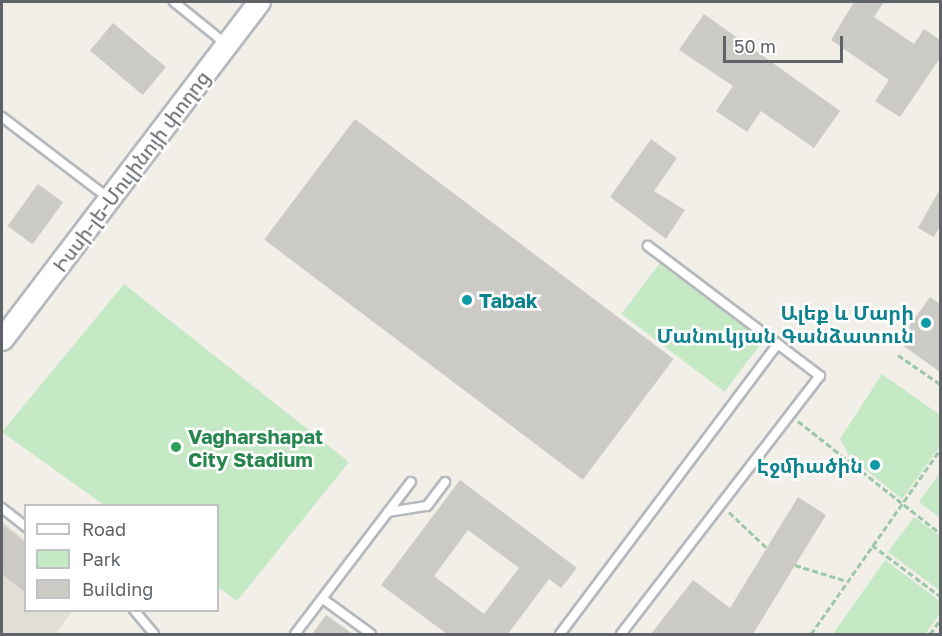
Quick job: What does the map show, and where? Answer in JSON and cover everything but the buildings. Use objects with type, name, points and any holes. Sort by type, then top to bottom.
[{"type":"street","name":"Իսսի-լե-Մուլինոյի փողոց","points":[[2,339],[111,200],[259,2]]},
{"type":"lane","points":[[174,2],[226,45]]},
{"type":"lane","points":[[2,117],[111,200]]},
{"type":"lane","points":[[621,634],[820,376],[648,246]]},
{"type":"lane","points":[[560,634],[778,344]]},
{"type":"lane","points":[[295,634],[411,482]]},
{"type":"lane","points":[[388,512],[427,506],[445,482]]},
{"type":"lane","points":[[2,508],[24,525]]},
{"type":"lane","points":[[323,600],[371,634]]},
{"type":"lane","points":[[136,612],[154,634]]},
{"type":"path","points":[[898,355],[940,384]]},
{"type":"path","points":[[790,415],[940,532]]},
{"type":"path","points":[[811,634],[940,450]]},
{"type":"path","points":[[721,505],[767,548]]},
{"type":"path","points":[[872,545],[940,596]]},
{"type":"path","points":[[795,565],[847,581]]},
{"type":"path","points":[[930,634],[940,620]]},
{"type":"shaded area","points":[[2,521],[24,539],[24,612],[71,612],[56,634],[2,634]]},
{"type":"green space","points":[[660,263],[763,341],[725,392],[621,314]]},
{"type":"green space","name":"Vagharshapat City Stadium","points":[[124,284],[349,462],[237,601],[219,588],[219,504],[103,504],[2,432]]},
{"type":"green space","points":[[882,374],[940,415],[940,446],[902,499],[850,457],[840,439]]},
{"type":"green space","points":[[940,473],[940,518],[919,502]]},
{"type":"green space","points":[[914,517],[940,536],[940,591],[888,552]]},
{"type":"green space","points":[[885,560],[940,601],[940,614],[925,634],[833,634]]},
{"type":"place","name":"Tabak","points":[[467,300]]},
{"type":"place","name":"Ալեք և Մարի Մանուկյան Գանձատուն","points":[[926,323]]},
{"type":"place","name":"Vagharshapat City Stadium","points":[[176,447]]},
{"type":"place","name":"Էջմիածին","points":[[875,465]]}]
